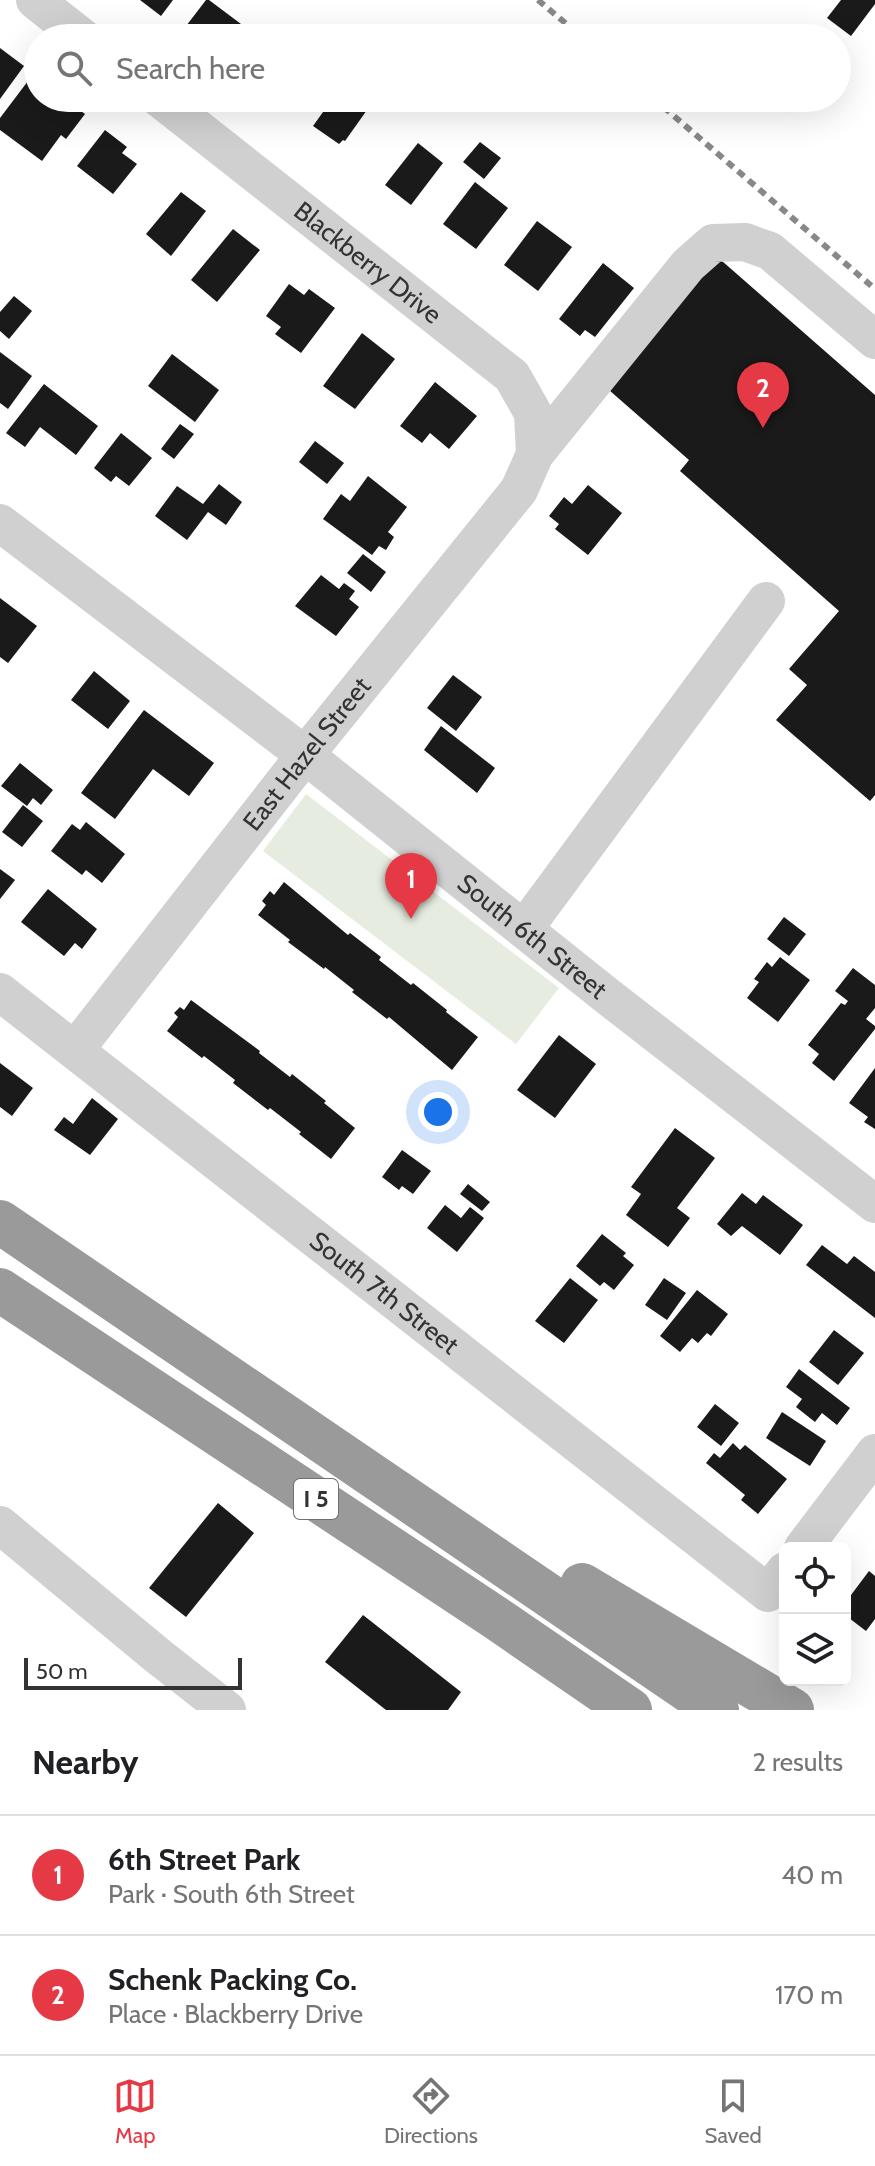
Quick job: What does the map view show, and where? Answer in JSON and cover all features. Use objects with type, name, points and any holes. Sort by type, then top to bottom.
[{"type":"highway","name":"I 5","points":[[0,1222],[717,1710]]},
{"type":"highway","name":"I 5","points":[[0,1290],[630,1710]]},
{"type":"highway","points":[[189,1350],[792,1710]]},
{"type":"street","points":[[35,0],[65,24]]},
{"type":"street","name":"Blackberry Drive","points":[[177,112],[512,376],[533,413],[535,454]]},
{"type":"street","points":[[535,454],[688,265],[713,243],[745,242],[770,251],[875,340]]},
{"type":"street","name":"East Hazel Street","points":[[75,1050],[305,755],[519,490],[535,454]]},
{"type":"street","name":"South 6th Street","points":[[0,523],[305,755],[875,1204]]},
{"type":"street","points":[[524,929],[766,601]]},
{"type":"street","name":"South 7th Street","points":[[0,992],[776,1582]]},
{"type":"street","points":[[808,1542],[875,1453]]},
{"type":"street","points":[[0,1525],[227,1710]]},
{"type":"shaded area","points":[[306,794],[559,988],[516,1044],[263,851]]},
{"type":"building","points":[[140,0],[173,0],[161,16]]},
{"type":"building","points":[[209,0],[241,24],[188,24]]},
{"type":"building","points":[[841,0],[875,0],[851,36],[851,24],[835,24],[827,18]]},
{"type":"building","points":[[0,48],[24,66],[0,99]]},
{"type":"building","points":[[24,86],[24,112],[85,114],[66,139],[61,135],[42,161],[0,130],[0,118]]},
{"type":"building","points":[[323,112],[366,112],[345,141],[339,144],[313,126]]},
{"type":"building","points":[[105,130],[127,147],[122,153],[137,164],[113,194],[77,166]]},
{"type":"building","points":[[480,142],[501,158],[484,179],[463,162]]},
{"type":"building","points":[[418,143],[443,163],[411,205],[385,185]]},
{"type":"building","points":[[475,182],[508,208],[476,249],[443,224]]},
{"type":"building","points":[[181,192],[206,211],[171,256],[146,234]]},
{"type":"building","points":[[537,221],[572,247],[538,291],[504,265]]},
{"type":"building","points":[[233,229],[260,250],[217,302],[191,280]]},
{"type":"building","points":[[714,254],[875,395],[875,795],[870,801],[776,720],[807,685],[789,669],[839,611],[680,471],[689,460],[601,383]]},
{"type":"building","points":[[603,263],[634,288],[595,337],[585,330],[580,336],[559,319]]},
{"type":"building","points":[[289,284],[304,295],[309,289],[335,308],[301,353],[275,334],[281,327],[266,316]]},
{"type":"building","points":[[14,296],[32,311],[9,339],[0,331],[0,312]]},
{"type":"building","points":[[362,333],[395,359],[355,409],[323,386]]},
{"type":"building","points":[[0,352],[32,376],[8,409],[0,403]]},
{"type":"building","points":[[172,354],[219,390],[195,422],[148,386]]},
{"type":"building","points":[[435,382],[477,416],[449,449],[430,433],[422,443],[400,426]]},
{"type":"building","points":[[44,384],[98,426],[76,455],[40,427],[25,447],[6,433]]},
{"type":"building","points":[[180,424],[194,434],[174,459],[161,449]]},
{"type":"building","points":[[121,433],[152,458],[129,486],[116,476],[111,482],[94,468]]},
{"type":"building","points":[[315,441],[344,463],[327,484],[299,462]]},
{"type":"building","points":[[368,476],[407,507],[388,532],[394,537],[386,550],[379,546],[372,555],[323,519],[341,494],[350,501]]},
{"type":"building","points":[[219,484],[242,502],[226,525],[208,512],[187,540],[155,516],[177,486],[203,504]]},
{"type":"building","points":[[588,485],[622,513],[588,555],[555,529],[559,524],[549,516],[564,497],[572,504]]},
{"type":"building","points":[[363,554],[386,572],[371,592],[347,573]]},
{"type":"building","points":[[321,575],[339,589],[344,583],[355,591],[349,599],[359,607],[336,636],[295,606]]},
{"type":"building","points":[[0,598],[37,626],[8,663],[0,657]]},
{"type":"building","points":[[94,671],[130,701],[108,729],[71,700]]},
{"type":"building","points":[[453,675],[482,697],[456,731],[427,708]]},
{"type":"building","points":[[144,710],[214,763],[189,796],[153,769],[115,819],[81,793]]},
{"type":"building","points":[[441,726],[495,768],[477,793],[424,750]]},
{"type":"building","points":[[20,763],[53,790],[41,805],[33,798],[27,806],[1,786]]},
{"type":"building","points":[[23,805],[43,821],[22,847],[2,832]]},
{"type":"building","points":[[86,822],[125,854],[102,883],[86,870],[82,875],[51,851],[72,824],[80,830]]},
{"type":"building","points":[[0,869],[15,880],[0,899]]},
{"type":"building","points":[[284,882],[478,1037],[452,1070],[258,915],[266,905],[262,901],[270,891],[274,895]]},
{"type":"building","points":[[48,889],[97,929],[82,949],[75,943],[64,956],[21,922]]},
{"type":"building","points":[[784,917],[806,934],[789,956],[767,939]]},
{"type":"building","points":[[780,957],[810,980],[778,1022],[747,998],[759,982],[754,979],[767,962],[772,967]]},
{"type":"building","points":[[853,968],[875,985],[875,1008],[866,1019],[875,1029],[834,1081],[812,1063],[819,1054],[808,1045],[841,1003],[845,1005],[848,1001],[835,991]]},
{"type":"building","points":[[191,1000],[290,1077],[292,1074],[355,1128],[331,1159],[299,1134],[301,1132],[233,1083],[235,1080],[167,1031],[178,1017],[174,1013],[180,1007],[184,1010]]},
{"type":"building","points":[[559,1035],[596,1064],[555,1118],[517,1090]]},
{"type":"building","points":[[0,1063],[33,1088],[12,1116],[0,1107]]},
{"type":"building","points":[[875,1068],[875,1129],[864,1122],[868,1117],[849,1103]]},
{"type":"building","points":[[92,1098],[118,1119],[90,1155],[54,1130],[64,1117],[73,1124]]},
{"type":"building","points":[[675,1128],[715,1158],[677,1208],[690,1218],[668,1247],[626,1215],[641,1194],[631,1187]]},
{"type":"building","points":[[402,1150],[431,1171],[413,1194],[402,1186],[399,1190],[382,1177]]},
{"type":"building","points":[[468,1184],[490,1202],[482,1211],[460,1194]]},
{"type":"building","points":[[742,1193],[756,1204],[763,1195],[803,1225],[780,1255],[742,1226],[731,1236],[717,1224]]},
{"type":"building","points":[[445,1205],[461,1218],[470,1207],[484,1218],[457,1252],[427,1228]]},
{"type":"building","points":[[602,1234],[626,1253],[623,1256],[634,1265],[614,1290],[604,1282],[600,1286],[576,1266]]},
{"type":"building","points":[[822,1245],[847,1264],[854,1256],[875,1272],[875,1318],[806,1265]]},
{"type":"building","points":[[570,1278],[598,1300],[564,1343],[535,1321]]},
{"type":"building","points":[[664,1278],[686,1293],[667,1320],[645,1305]]},
{"type":"building","points":[[697,1290],[728,1314],[711,1336],[707,1333],[698,1343],[692,1338],[680,1352],[660,1336]]},
{"type":"building","points":[[834,1330],[864,1353],[838,1385],[809,1362]]},
{"type":"building","points":[[799,1369],[850,1408],[837,1425],[822,1413],[815,1422],[796,1407],[802,1399],[786,1387]]},
{"type":"building","points":[[715,1404],[739,1423],[721,1446],[697,1427]]},
{"type":"building","points":[[782,1412],[826,1441],[810,1466],[766,1438]]},
{"type":"building","points":[[733,1443],[740,1450],[745,1445],[787,1479],[758,1514],[741,1500],[745,1495],[706,1463],[714,1453],[720,1458]]},
{"type":"building","points":[[218,1503],[254,1533],[186,1617],[149,1588]]},
{"type":"building","points":[[869,1571],[875,1576],[875,1619],[866,1631],[851,1620],[851,1595]]},
{"type":"building","points":[[363,1615],[461,1692],[448,1710],[386,1710],[325,1662]]},
{"type":"railway","points":[[538,0],[566,24]]},
{"type":"railway","points":[[669,112],[875,289]]},
{"type":"place","name":"Schenk Packing Co.","points":[[763,428]]},
{"type":"place","name":"6th Street Park","points":[[411,919]]}]
